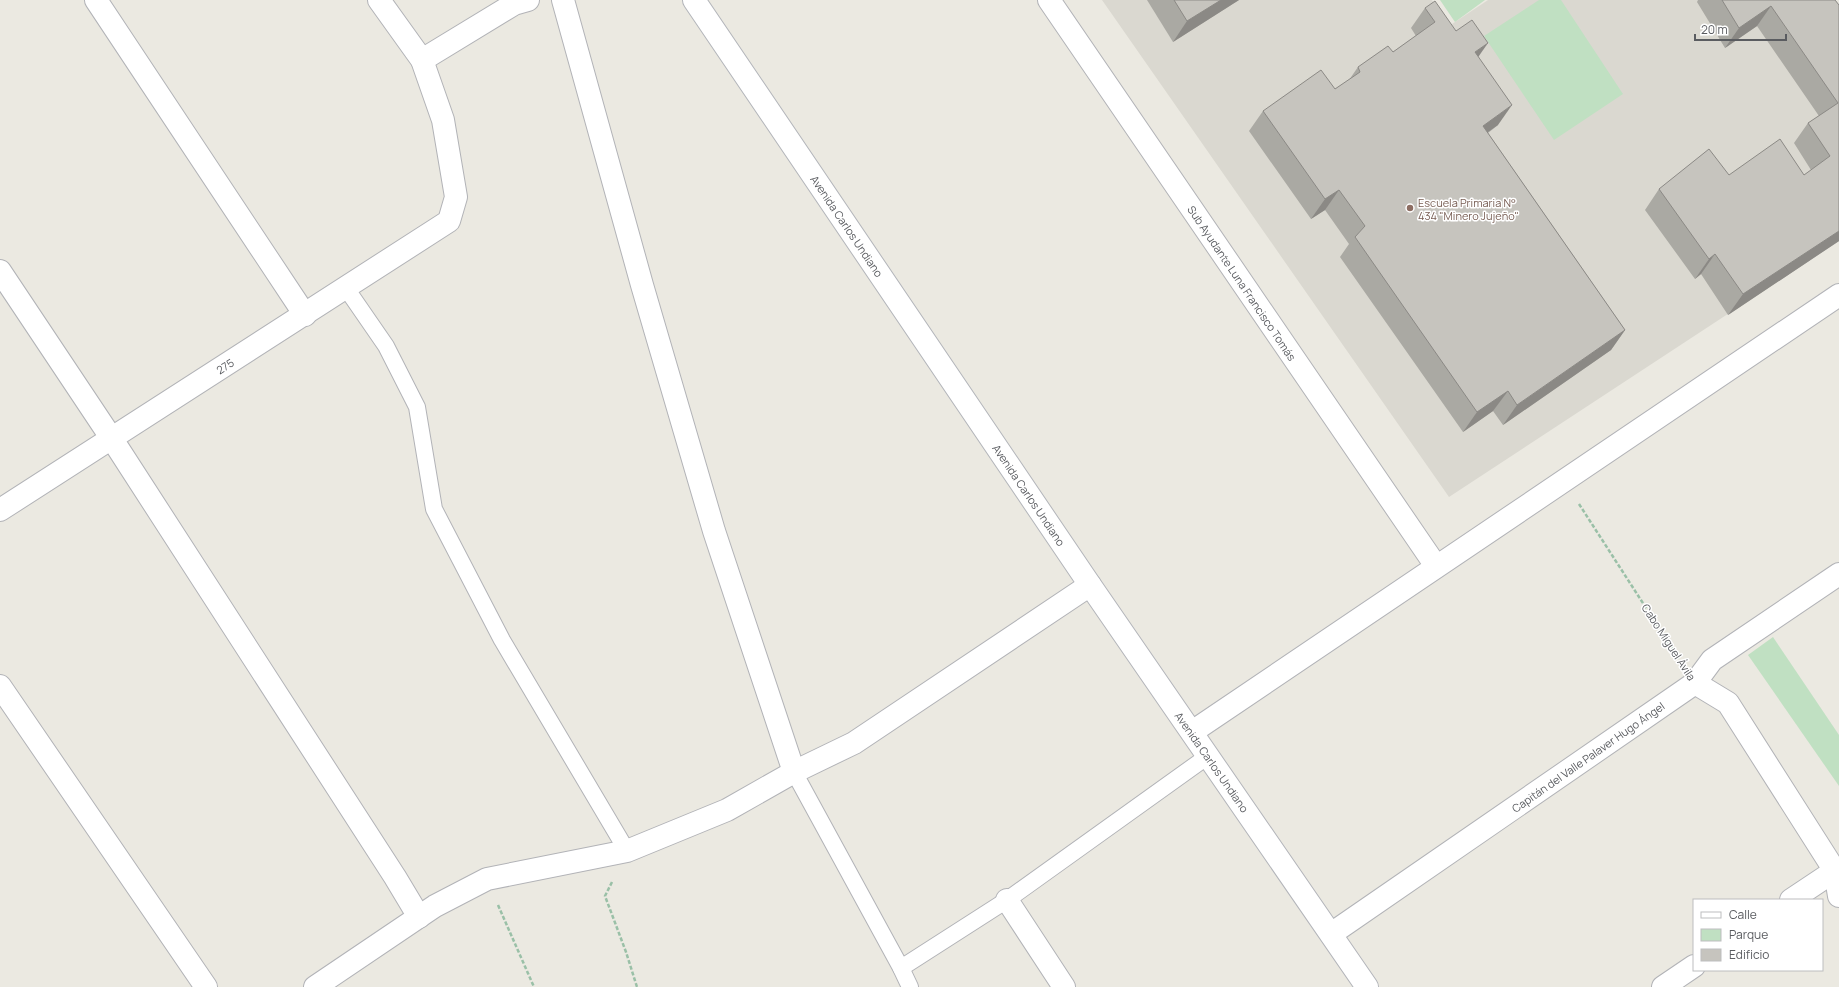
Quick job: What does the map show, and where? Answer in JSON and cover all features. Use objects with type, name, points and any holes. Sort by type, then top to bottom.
[{"type":"street","points":[[96,0],[305,314]]},
{"type":"street","points":[[380,0],[422,60],[514,4],[528,0]]},
{"type":"street","points":[[562,0],[642,284],[714,531],[794,772]]},
{"type":"street","name":"Avenida Carlos Undiano","points":[[694,0],[1090,585],[1367,987]]},
{"type":"street","name":"Sub Ayudante Luna Francisco Tomás","points":[[1048,0],[1436,566]]},
{"type":"street","name":"275","points":[[0,510],[449,221],[456,197],[443,120],[422,60]]},
{"type":"street","points":[[0,271],[112,439],[395,877],[419,917]]},
{"type":"street","points":[[1192,732],[1839,295]]},
{"type":"street","name":"Capitán del Valle Palaver Hugo Ángel","points":[[1331,934],[1695,683],[1712,660],[1839,574]]},
{"type":"street","points":[[314,987],[435,906],[487,879],[627,852],[727,810],[794,772],[854,743],[1090,585]]},
{"type":"street","name":"Cabo Miguel Ávila","points":[[1695,683],[1728,703],[1837,869],[1839,896]]},
{"type":"street","points":[[0,686],[206,987]]},
{"type":"street","points":[[1792,899],[1837,869]]},
{"type":"street","points":[[1007,900],[1064,987]]},
{"type":"street","points":[[1663,987],[1693,967]]},
{"type":"lane","points":[[346,288],[386,346],[417,407],[434,509],[502,640],[627,852]]},
{"type":"lane","points":[[901,968],[1007,900],[1208,756]]},
{"type":"lane","points":[[794,772],[910,987]]},
{"type":"path","name":"Cabo Miguel Ávila","points":[[1564,482],[1695,683]]},
{"type":"path","points":[[627,852],[605,896],[626,952],[636,987]]},
{"type":"path","points":[[487,879],[534,987]]},
{"type":"shaded area","name":"Escuela Primaria N° 434 \"Minero Jujeño\"","points":[[1102,0],[1432,0],[1449,26],[1488,0],[1808,0],[1839,241],[1449,497]]},
{"type":"green space","points":[[1440,0],[1485,0],[1455,22]]},
{"type":"green space","points":[[1539,0],[1561,0],[1623,94],[1554,140],[1484,36]]},
{"type":"green space","points":[[1773,637],[1839,735],[1839,786],[1748,655]]},
{"type":"building","points":[[1174,0],[1221,0],[1187,21]]},
{"type":"building","points":[[1722,0],[1835,0],[1839,5],[1839,231],[1743,294],[1715,254],[1709,259],[1659,189],[1709,149],[1729,175],[1780,139],[1804,175],[1830,156],[1808,123],[1838,103],[1771,6],[1739,28]]},
{"type":"building","points":[[1435,1],[1456,31],[1472,20],[1488,43],[1475,52],[1512,105],[1483,126],[1625,330],[1517,405],[1508,391],[1477,412],[1355,237],[1365,226],[1339,190],[1325,199],[1263,111],[1321,70],[1335,89],[1360,72],[1358,67],[1388,46],[1393,52],[1435,22],[1425,8]]},
{"type":"place","name":"Escuela Primaria N° 434 \"Minero Jujeño\"","points":[[1410,208]]}]
